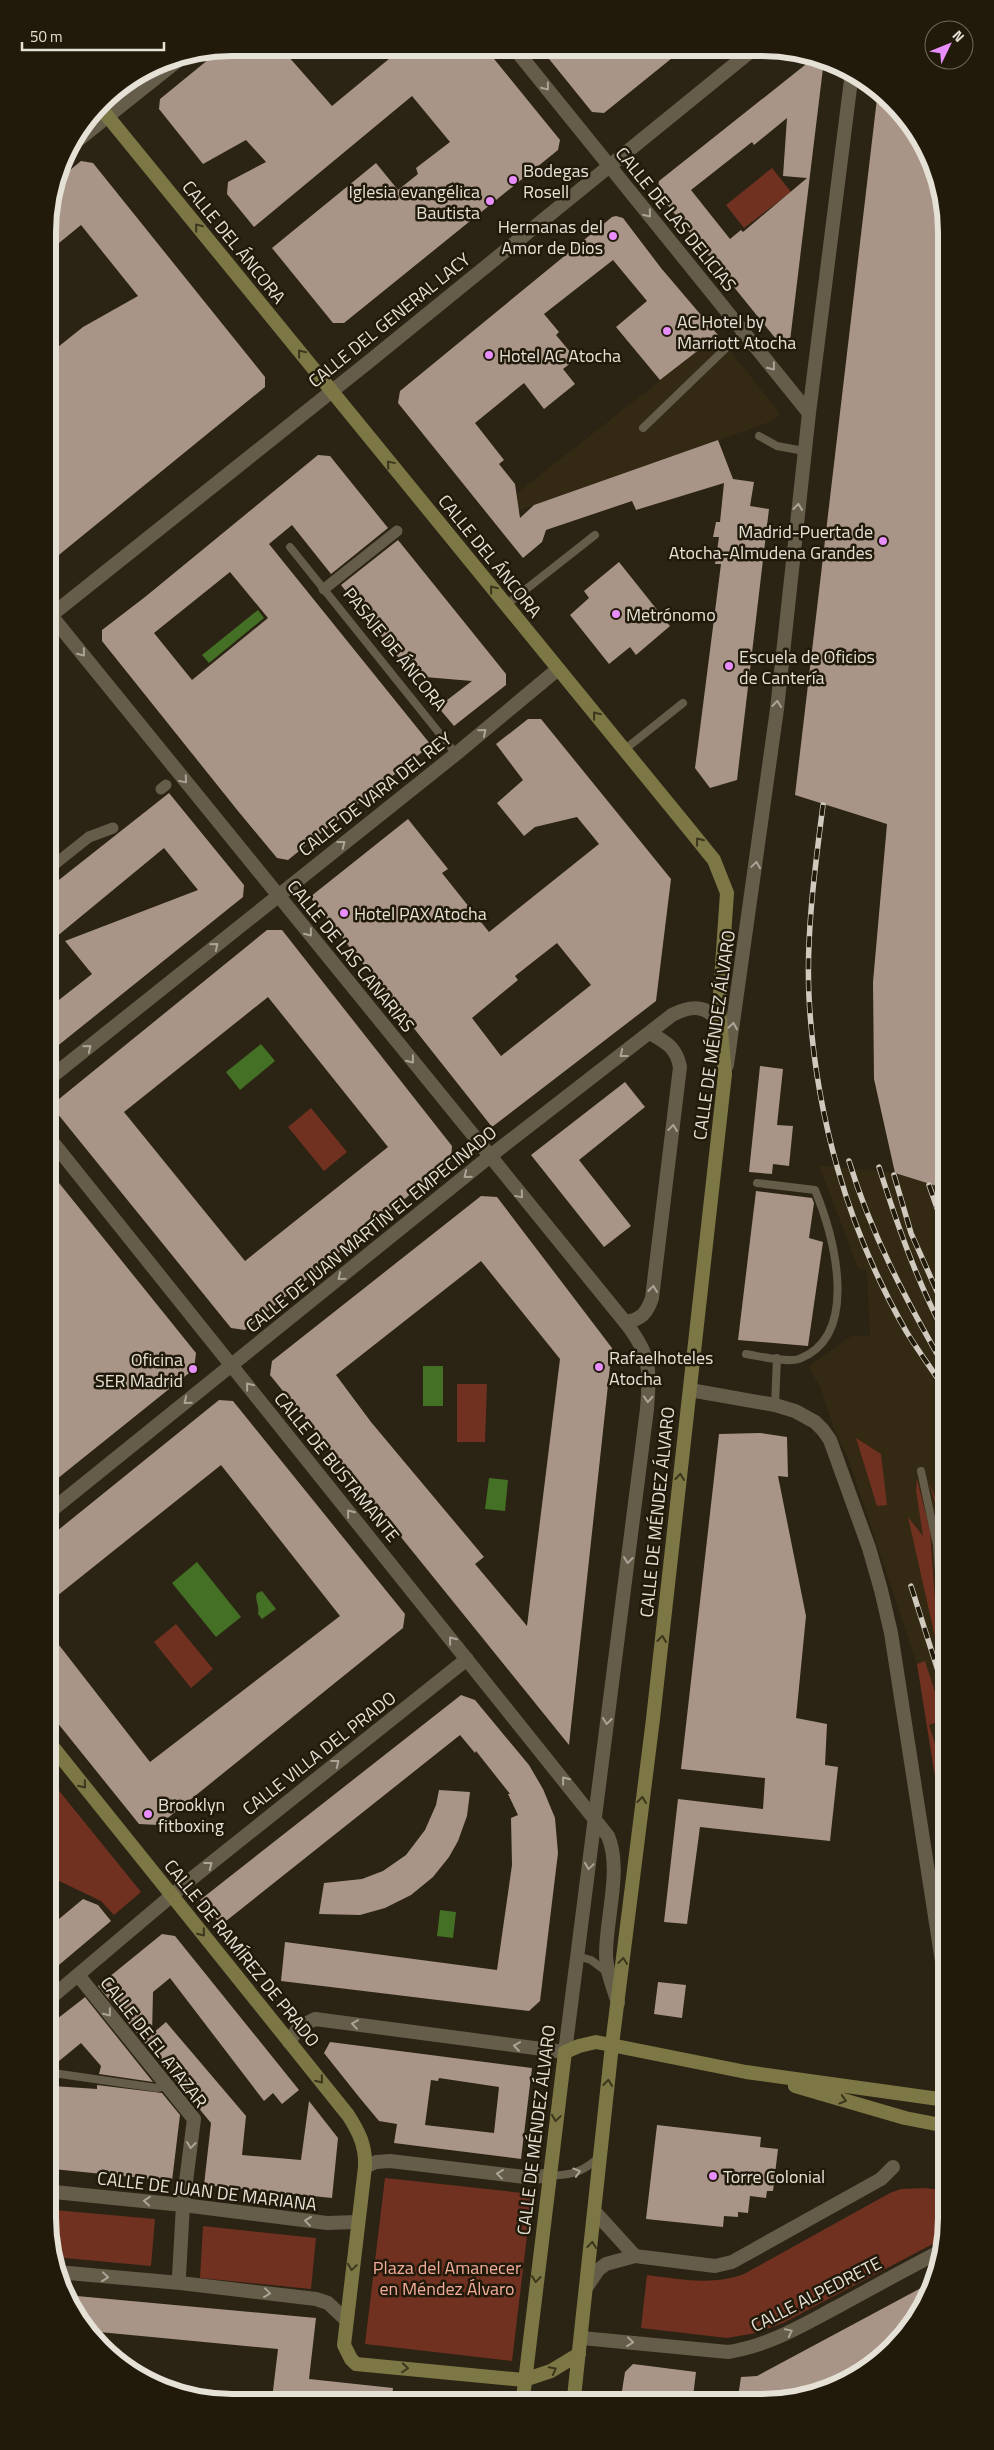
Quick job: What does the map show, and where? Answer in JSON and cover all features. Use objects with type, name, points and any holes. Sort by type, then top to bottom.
[{"type":"main road","name":"CALLE DEL ÁNCORA","points":[[104,112],[714,860],[722,876],[727,894],[719,985],[720,1024],[725,1074]]},
{"type":"main road","name":"CALLE DE MÉNDEZ ÁLVARO","points":[[574,2394],[588,2285],[612,2045],[690,1390],[725,1074]]},
{"type":"main road","name":"CALLE DE RAMÍREZ DE PRADO","points":[[56,1751],[354,2125],[364,2144],[365,2167]]},
{"type":"main road","points":[[565,2052],[596,2042],[746,2072],[938,2099]]},
{"type":"main road","name":"CALLE DE MÉNDEZ ÁLVARO","points":[[523,2394],[548,2176],[565,2052]]},
{"type":"main road","points":[[746,2072],[905,2118],[938,2124]]},
{"type":"main road","points":[[365,2167],[345,2319],[344,2345],[351,2359],[356,2364],[524,2380],[551,2371],[579,2354]]},
{"type":"street","name":"CALLE DE LAS DELICIAS","points":[[521,56],[808,413]]},
{"type":"street","name":"CALLE DEL GENERAL LACY","points":[[56,610],[331,391],[745,56]]},
{"type":"street","points":[[104,112],[162,71]]},
{"type":"street","name":"CALLE DE MÉNDEZ ÁLVARO","points":[[725,1074],[777,709],[808,413],[851,81]]},
{"type":"street","name":"PASAJE DE ÁNCORA","points":[[324,589],[397,531]]},
{"type":"street","name":"CALLE DE LAS CANARIAS","points":[[56,622],[625,1322]]},
{"type":"street","name":"CALLE DE VARA DEL REY","points":[[56,1073],[456,754],[558,669]]},
{"type":"street","points":[[56,863],[89,837],[112,828]]},
{"type":"street","name":"CALLE DE JUAN MARTÍN EL EMPECINADO","points":[[56,1507],[489,1157],[672,1016],[686,1008],[705,1010],[711,1013],[720,1024]]},
{"type":"street","name":"CALLE DE MÉNDEZ ÁLVARO","points":[[565,2052],[647,1409],[649,1371],[646,1357],[639,1340],[625,1322],[641,1317],[648,1310],[652,1298],[680,1067],[677,1054],[673,1048],[650,1033]]},
{"type":"street","name":"CALLE DE BUSTAMANTE","points":[[56,1147],[595,1818]]},
{"type":"street","points":[[690,1390],[775,1405],[795,1411],[810,1419],[830,1440],[881,1590],[890,1633],[938,1936]]},
{"type":"street","name":"CALLE VILLA DEL PRADO","points":[[171,1895],[467,1659]]},
{"type":"street","name":"CALLE DE MÉNDEZ ÁLVARO","points":[[595,1818],[608,1836],[613,1848],[606,1956],[608,1974],[618,2003]]},
{"type":"street","points":[[56,1994],[171,1895]]},
{"type":"street","name":"CALLE DE EL ATAZAR","points":[[78,1976],[194,2119],[183,2205],[178,2276],[180,2283]]},
{"type":"street","points":[[289,2042],[299,2027],[315,2019],[565,2052]]},
{"type":"street","points":[[365,2167],[376,2162],[390,2161],[525,2177],[548,2176]]},
{"type":"street","points":[[588,2285],[598,2270],[606,2264],[635,2256],[715,2266],[732,2262],[881,2179],[892,2167]]},
{"type":"street","name":"CALLE DE JUAN DE MARIANA","points":[[56,2192],[183,2205],[327,2224],[357,2222]]},
{"type":"street","points":[[595,2212],[635,2256]]},
{"type":"street","name":"CALLE ALPEDRETE","points":[[582,2338],[728,2352],[746,2349],[766,2343],[797,2328],[934,2254]]},
{"type":"street","points":[[66,2273],[180,2283],[316,2299],[328,2302],[345,2319]]},
{"type":"lane","points":[[643,428],[744,333]]},
{"type":"lane","points":[[760,436],[777,446],[804,451]]},
{"type":"lane","points":[[506,605],[595,536]]},
{"type":"lane","name":"PASAJE DE ÁNCORA","points":[[290,547],[456,754]]},
{"type":"lane","points":[[624,750],[683,703]]},
{"type":"lane","points":[[746,1354],[798,1359],[821,1342],[831,1325],[839,1287],[834,1252],[814,1190],[757,1183]]},
{"type":"lane","points":[[775,1405],[777,1358]]},
{"type":"lane","points":[[921,1471],[937,1545],[938,1559]]},
{"type":"lane","points":[[577,1956],[591,1960],[608,1974]]},
{"type":"lane","points":[[56,2073],[157,2088],[168,2086]]},
{"type":"lane","points":[[548,2176],[576,2174],[587,2169],[601,2156]]},
{"type":"shaded area","points":[[718,335],[780,414],[770,422],[520,510],[499,528],[489,515]]},
{"type":"shaded area","points":[[258,610],[264,618],[209,663],[202,655]]},
{"type":"shaded area","points":[[261,1044],[275,1061],[240,1090],[226,1072]]},
{"type":"shaded area","points":[[819,1165],[895,1173],[938,1186],[938,1795],[917,1664],[848,1458],[833,1427],[821,1388],[808,1367],[851,1336],[870,1336],[867,1271],[858,1268]]},
{"type":"shaded area","points":[[423,1366],[443,1366],[443,1406],[423,1406]]},
{"type":"shaded area","points":[[489,1478],[508,1480],[505,1511],[485,1509]]},
{"type":"shaded area","points":[[197,1562],[241,1617],[216,1637],[172,1583]]},
{"type":"shaded area","points":[[262,1591],[276,1609],[262,1619],[258,1614],[256,1598],[257,1593]]},
{"type":"shaded area","points":[[440,1910],[456,1912],[453,1938],[437,1936]]},
{"type":"green space","points":[[772,168],[791,192],[744,228],[726,205]]},
{"type":"green space","points":[[311,1108],[347,1152],[324,1171],[288,1127]]},
{"type":"green space","points":[[457,1384],[487,1384],[485,1442],[457,1442]]},
{"type":"green space","points":[[856,1438],[881,1454],[887,1505],[877,1506]]},
{"type":"green space","points":[[917,1479],[930,1531],[938,1650],[908,1517],[923,1536],[916,1490]]},
{"type":"green space","points":[[929,1481],[938,1506],[938,1514]]},
{"type":"green space","points":[[176,1624],[213,1669],[191,1688],[154,1642]]},
{"type":"green space","points":[[925,1661],[938,1701],[938,1722],[929,1725],[938,1753],[938,1795],[917,1664]]},
{"type":"green space","points":[[56,1787],[141,1892],[114,1915],[101,1901],[56,1879]]},
{"type":"green space","name":"Plaza del Amanecer en Méndez Álvaro","points":[[385,2178],[532,2194],[512,2361],[365,2344]]},
{"type":"green space","points":[[926,2188],[938,2190],[936,2242],[783,2323],[756,2333],[727,2338],[641,2328],[647,2275],[708,2281],[732,2278],[744,2274],[890,2193],[901,2189]]},
{"type":"green space","points":[[56,2210],[155,2219],[151,2266],[61,2258]]},
{"type":"green space","points":[[203,2226],[316,2238],[311,2289],[200,2278]]},
{"type":"building","points":[[492,56],[560,140],[558,150],[344,323],[333,323],[272,248],[376,163],[398,190],[418,174],[416,168],[450,142],[412,96],[254,227],[227,194],[228,182],[266,162],[246,140],[203,164],[159,109],[160,99],[210,58],[289,57],[332,106],[392,57]]},
{"type":"building","points":[[547,56],[674,56],[604,113],[592,112]]},
{"type":"building","points":[[808,62],[823,68],[790,341],[780,344],[657,192],[659,181]],"holes":[[[787,118],[783,176],[807,178],[743,232],[741,230],[730,239],[691,190],[752,142],[754,145]]]},
{"type":"building","name":"Madrid-Puerta de Atocha-Almudena Grandes","points":[[877,99],[901,125],[920,155],[932,187],[938,233],[938,1186],[895,1173],[874,1079],[873,982],[887,824],[795,795]]},
{"type":"building","points":[[81,161],[93,163],[265,377],[265,387],[56,557],[56,349],[83,327],[138,296],[81,225],[56,245],[58,210],[62,187],[67,172]]},
{"type":"building","points":[[612,217],[623,218],[661,268],[718,335],[660,380],[616,327],[647,301],[613,260],[544,314],[559,332],[556,335],[576,359],[563,369],[575,384],[544,409],[524,383],[475,423],[504,460],[499,464],[515,484],[520,518],[534,505],[718,440],[733,479],[754,482],[750,506],[769,509],[737,780],[710,788],[695,768],[721,564],[715,564],[719,537],[713,537],[716,522],[720,522],[724,483],[636,510],[632,501],[546,530],[542,542],[523,558],[398,403],[400,391]]},
{"type":"building","points":[[318,455],[330,456],[388,528],[331,574],[292,525],[269,544],[431,745],[288,860],[277,858],[102,641],[102,630]],"holes":[[[230,572],[268,618],[192,680],[154,633]]]},
{"type":"building","points":[[398,540],[506,674],[506,685],[454,726],[438,707],[472,681],[413,676],[341,585]]},
{"type":"building","name":"Metrónomo","points":[[619,562],[670,626],[636,655],[630,647],[609,664],[570,615],[589,598],[584,591]]},
{"type":"building","points":[[528,719],[541,719],[671,879],[656,1001],[492,1127],[310,897],[408,819],[448,869],[442,873],[489,932],[599,844],[577,817],[535,827],[524,836],[497,803],[523,780],[496,744]],"holes":[[[557,943],[591,985],[501,1056],[472,1018],[518,980],[515,976]]]},
{"type":"building","points":[[169,793],[244,885],[243,897],[56,1047],[56,1002],[92,974],[65,941],[198,890],[164,848],[56,937],[56,882]]},
{"type":"building","points":[[267,930],[282,930],[452,1146],[451,1161],[245,1330],[231,1328],[57,1113],[59,1099]],"holes":[[[268,997],[388,1147],[245,1261],[124,1112]]]},
{"type":"building","points":[[760,1066],[783,1069],[777,1125],[793,1126],[789,1166],[773,1164],[772,1174],[749,1172]]},
{"type":"building","points":[[625,1082],[645,1107],[579,1160],[631,1226],[604,1247],[531,1155]]},
{"type":"building","points":[[56,1179],[196,1353],[194,1369],[56,1480]]},
{"type":"building","points":[[756,1191],[812,1198],[814,1203],[809,1238],[823,1242],[808,1346],[738,1340]]},
{"type":"building","points":[[481,1196],[497,1197],[612,1348],[569,1745],[270,1375],[272,1361]],"holes":[[[481,1261],[560,1359],[527,1626],[475,1564],[484,1557],[371,1422],[336,1375]]]},
{"type":"building","points":[[219,1400],[233,1401],[405,1614],[403,1628],[159,1825],[139,1824],[56,1721],[56,1641],[150,1762],[340,1616],[221,1465],[56,1597],[56,1532]]},
{"type":"building","points":[[760,1433],[787,1437],[788,1477],[778,1476],[806,1616],[796,1718],[827,1724],[825,1765],[838,1767],[830,1841],[700,1827],[687,1924],[664,1922],[678,1799],[763,1809],[765,1778],[681,1769],[719,1434]]},
{"type":"building","points":[[461,1695],[475,1700],[529,1765],[543,1789],[555,1818],[558,1853],[540,2001],[529,2011],[281,1981],[285,1942],[497,1970],[512,1865],[511,1818],[518,1815],[508,1794],[510,1794],[476,1751],[475,1753],[460,1735],[221,1925],[200,1900]]},
{"type":"building","points":[[439,1790],[470,1792],[467,1816],[458,1841],[449,1857],[433,1877],[411,1895],[385,1908],[360,1915],[319,1914],[324,1883],[362,1879],[383,1871],[406,1855],[425,1830],[436,1805]]},
{"type":"building","points":[[83,1899],[98,1905],[111,1921],[56,1967],[56,1922]]},
{"type":"building","points":[[162,1934],[175,1936],[299,2090],[282,2104],[273,2093],[264,2101],[170,1978],[153,1992],[152,2034],[166,2022],[246,2116],[242,2155],[301,2160],[309,2101],[338,2138],[332,2198],[204,2185],[211,2123],[98,1986]]},
{"type":"building","points":[[658,1982],[686,1985],[682,2018],[654,2014]]},
{"type":"building","points":[[85,1997],[153,2082],[99,2074],[101,2066],[81,2043],[56,2064],[56,2020]]},
{"type":"building","points":[[330,2042],[532,2068],[521,2159],[394,2143],[397,2124],[379,2121],[324,2053]],"holes":[[[439,2078],[499,2087],[494,2133],[425,2125],[431,2080],[438,2081]]]},
{"type":"building","points":[[97,2085],[162,2093],[180,2115],[172,2181],[56,2169],[56,2086],[97,2089]]},
{"type":"building","name":"Torre Colonial","points":[[657,2125],[761,2137],[760,2147],[778,2149],[773,2191],[767,2191],[766,2198],[750,2196],[748,2213],[738,2212],[738,2217],[724,2216],[723,2227],[646,2219]]},
{"type":"building","points":[[923,2287],[914,2306],[894,2334],[869,2357],[839,2376],[807,2388],[796,2390],[761,2394],[738,2394],[741,2377],[757,2376]]},
{"type":"building","points":[[74,2296],[316,2318],[309,2379],[393,2388],[392,2394],[273,2394],[278,2349],[98,2332]]},
{"type":"building","points":[[633,2364],[696,2372],[693,2394],[621,2394],[625,2372]]},
{"type":"railway","points":[[823,805],[812,901],[808,973],[813,1041],[827,1127],[851,1212],[867,1253],[906,1331],[938,1379]]},
{"type":"railway","points":[[849,1161],[868,1215],[890,1266],[938,1355]]},
{"type":"railway","points":[[879,1167],[908,1251],[938,1320]]},
{"type":"railway","points":[[894,1175],[911,1233],[938,1294]]},
{"type":"railway","points":[[929,1185],[938,1211]]},
{"type":"railway","points":[[911,1586],[938,1671]]},
{"type":"place","name":"Bodegas Rosell","points":[[513,180]]},
{"type":"place","name":"Iglesia evangélica Bautista","points":[[490,201]]},
{"type":"place","name":"Hermanas del Amor de Dios","points":[[613,236]]},
{"type":"place","name":"AC Hotel by Marriott Atocha","points":[[667,331]]},
{"type":"place","name":"Hotel AC Atocha","points":[[489,355]]},
{"type":"place","name":"Madrid-Puerta de Atocha-Almudena Grandes","points":[[883,541]]},
{"type":"place","name":"Metrónomo","points":[[616,614]]},
{"type":"place","name":"Escuela de Oficios de Cantería","points":[[729,666]]},
{"type":"place","name":"Hotel PAX Atocha","points":[[344,913]]},
{"type":"place","name":"Rafaelhoteles Atocha","points":[[599,1367]]},
{"type":"place","name":"Oficina SER Madrid","points":[[193,1369]]},
{"type":"place","name":"Brooklyn fitboxing","points":[[148,1814]]},
{"type":"place","name":"Torre Colonial","points":[[713,2176]]}]
